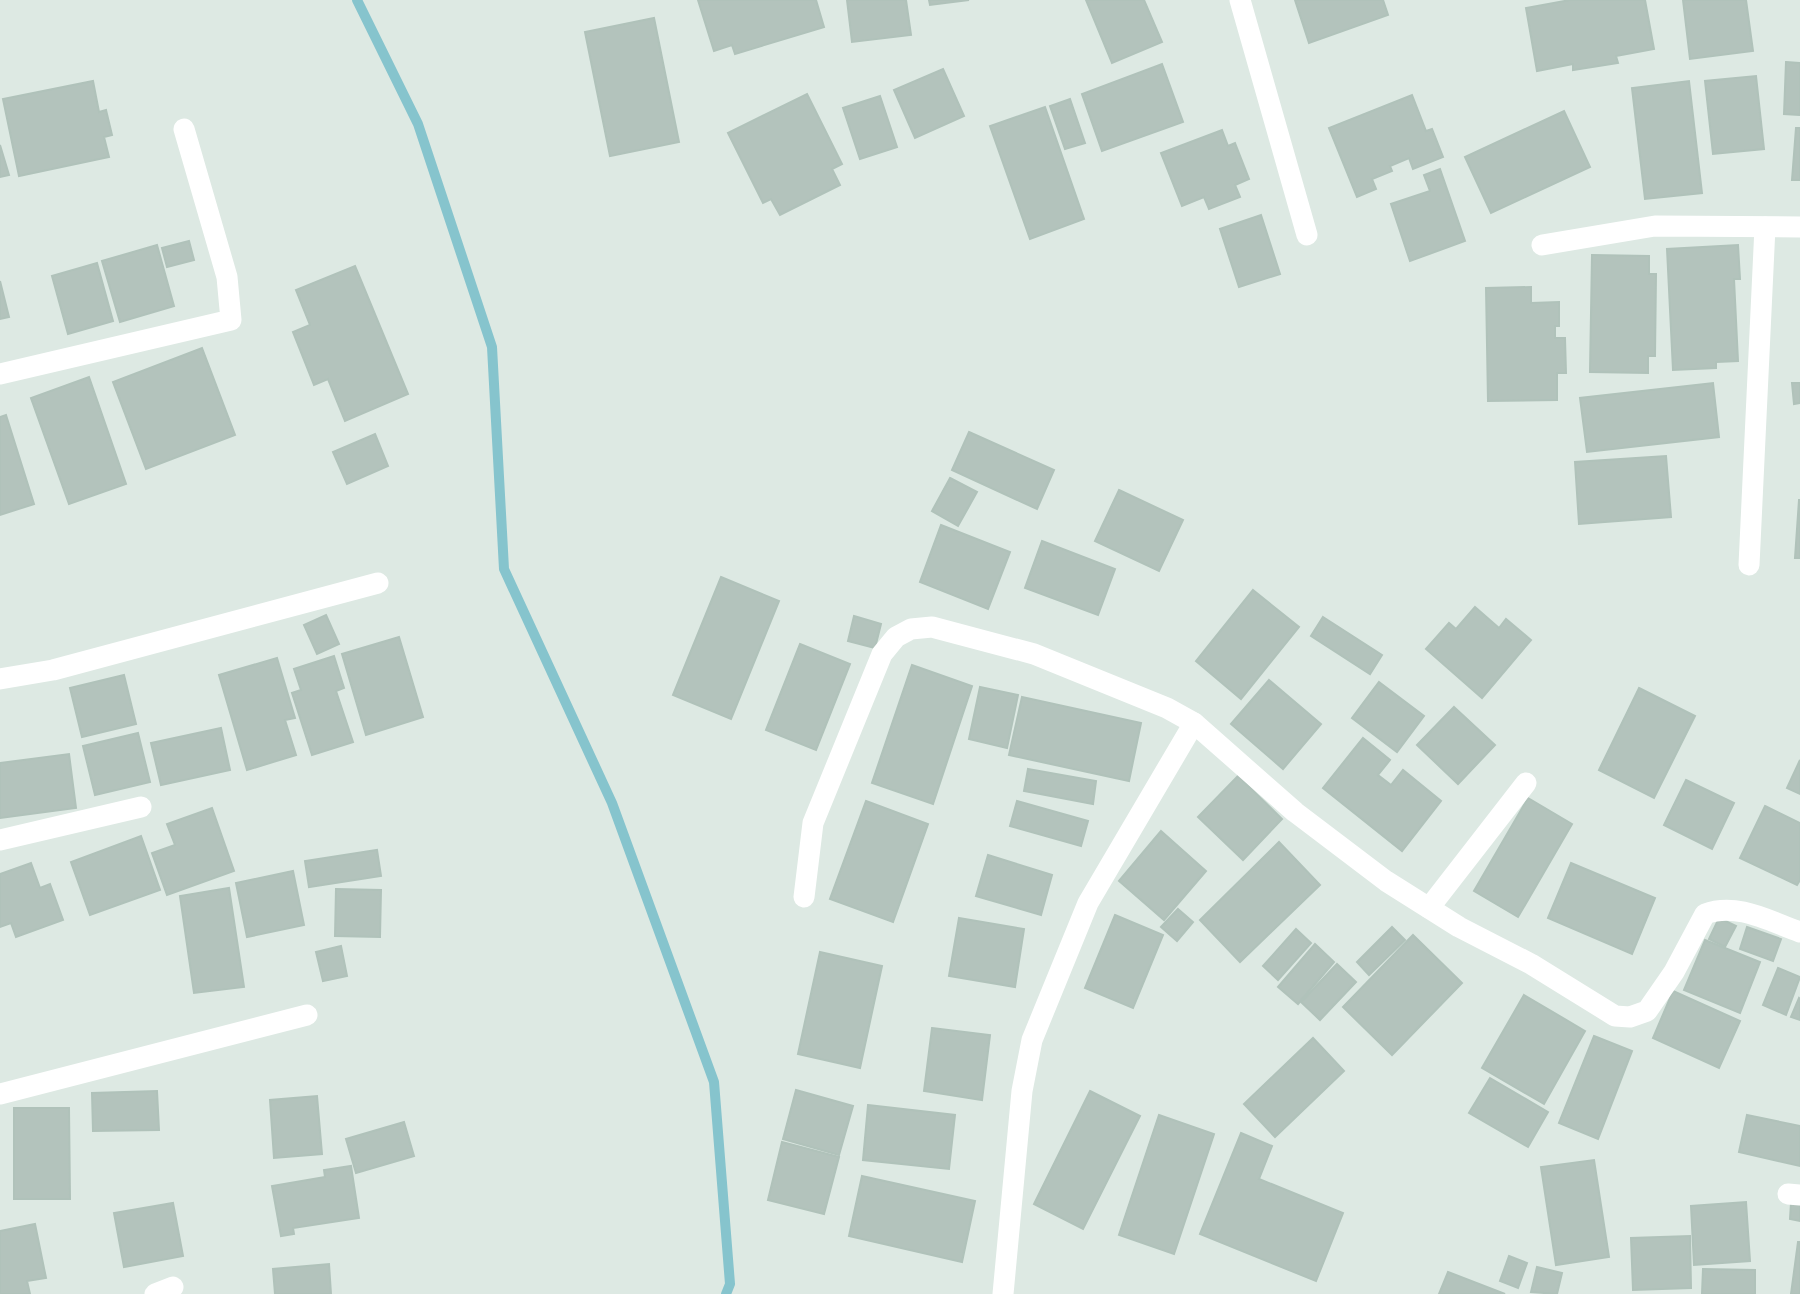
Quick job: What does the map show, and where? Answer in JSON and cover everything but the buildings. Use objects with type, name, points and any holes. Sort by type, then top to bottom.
[{"type":"street","points":[[1240,0],[1307,235]]},
{"type":"street","points":[[0,374],[231,320],[227,277],[184,129]]},
{"type":"street","points":[[1542,245],[1655,226],[1800,226]]},
{"type":"street","points":[[1749,565],[1765,227]]},
{"type":"street","points":[[0,679],[53,670],[378,583]]},
{"type":"street","points":[[804,897],[813,822],[882,654],[896,637],[911,629],[932,627],[1034,654],[1167,708],[1194,723],[1295,812],[1386,881],[1459,927],[1531,964],[1615,1016],[1630,1017],[1647,1011],[1674,972],[1705,914],[1718,909],[1735,909],[1800,932]]},
{"type":"street","points":[[1003,1294],[1022,1091],[1032,1041],[1088,903],[1194,723]]},
{"type":"street","points":[[1429,908],[1525,783]]},
{"type":"street","points":[[0,840],[141,807]]},
{"type":"street","points":[[0,1094],[307,1015]]},
{"type":"waterway","points":[[357,0],[418,124],[492,347],[504,569],[612,803],[714,1082],[730,1284],[726,1294]]}]
